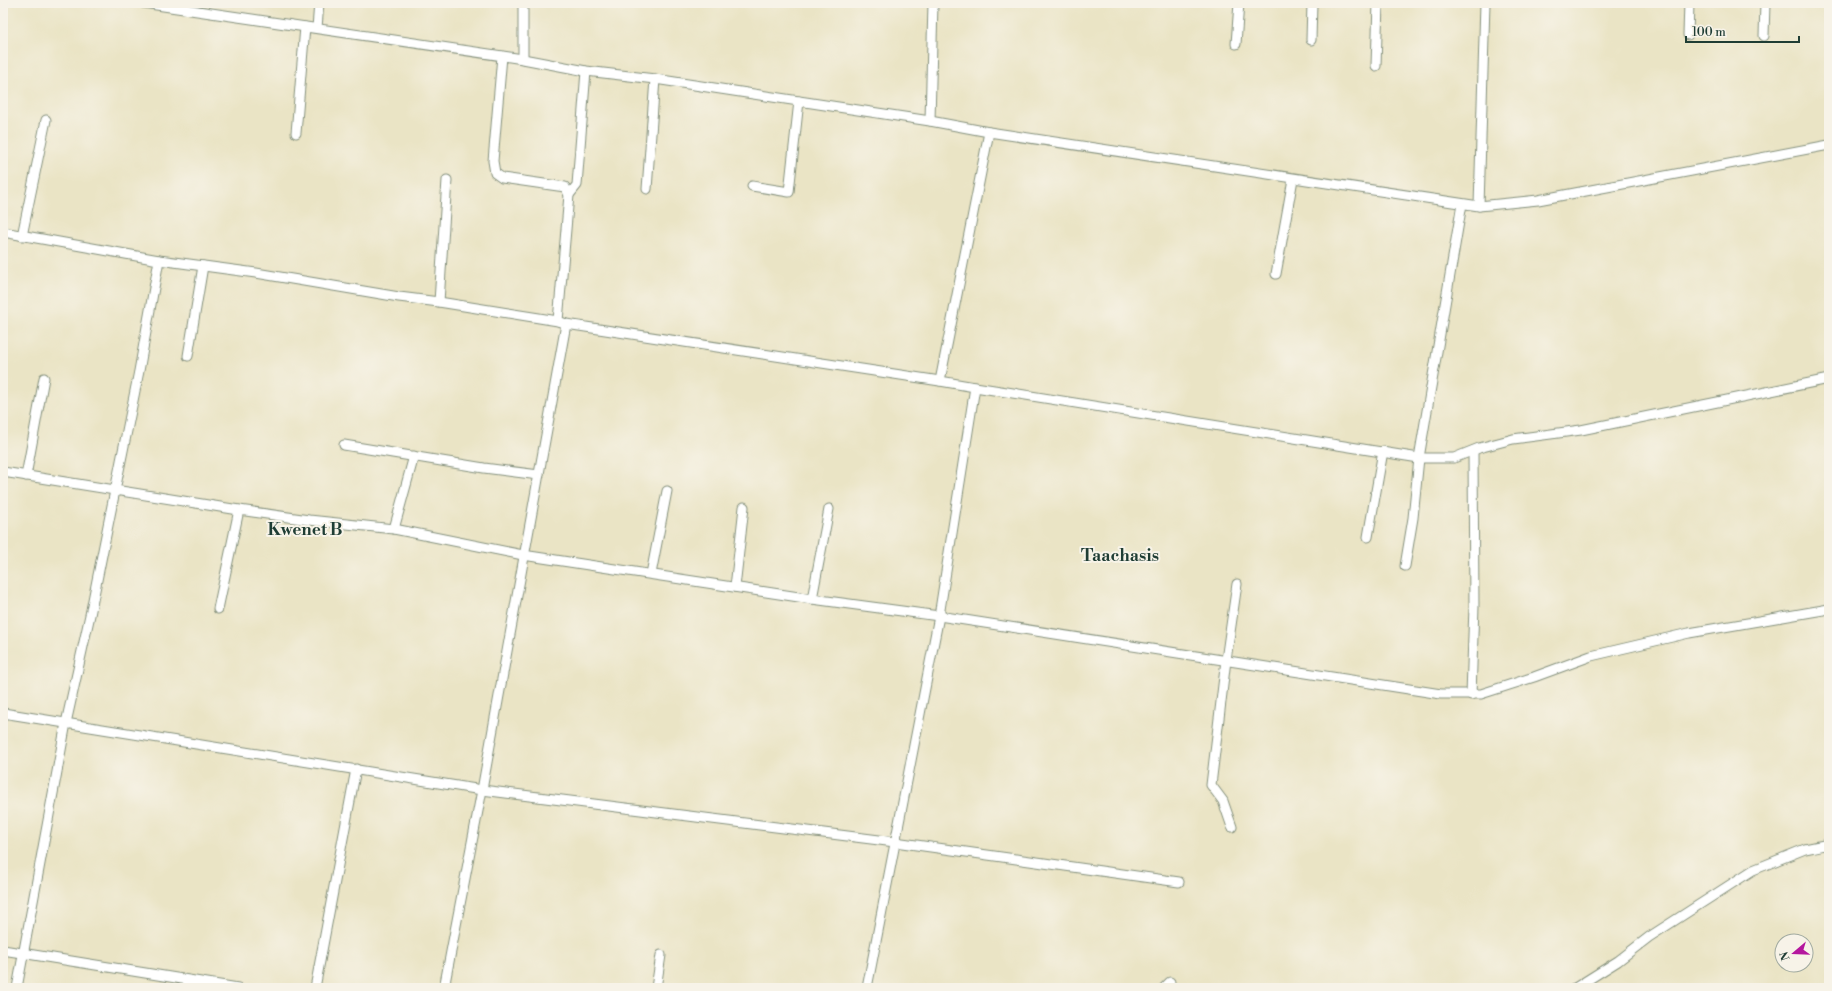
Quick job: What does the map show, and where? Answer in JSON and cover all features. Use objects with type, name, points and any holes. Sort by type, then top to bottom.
[{"type":"street","points":[[143,3],[523,59],[586,71],[655,79],[930,121],[989,132],[1479,206],[1538,200],[1829,145]]},
{"type":"street","points":[[316,28],[319,3]]},
{"type":"street","points":[[523,3],[523,59]]},
{"type":"street","points":[[930,121],[933,3]]},
{"type":"street","points":[[1236,44],[1239,3]]},
{"type":"street","points":[[1310,40],[1312,3]]},
{"type":"street","points":[[1376,66],[1378,3]]},
{"type":"street","points":[[1479,206],[1485,3]]},
{"type":"street","points":[[1688,35],[1690,3]]},
{"type":"street","points":[[1764,36],[1765,3]]},
{"type":"street","points":[[296,133],[305,27]]},
{"type":"street","points":[[444,988],[482,790],[523,555],[539,475],[562,322],[569,195],[564,187],[502,178],[495,173],[493,161],[502,56]]},
{"type":"street","points":[[569,195],[577,185],[586,71]]},
{"type":"street","points":[[647,189],[655,79]]},
{"type":"street","points":[[752,186],[789,192],[799,101]]},
{"type":"street","points":[[22,236],[46,120]]},
{"type":"street","points":[[940,380],[989,132]]},
{"type":"street","points":[[1276,274],[1293,178]]},
{"type":"street","points":[[439,302],[447,180]]},
{"type":"street","points":[[1405,566],[1413,518],[1419,458],[1462,204]]},
{"type":"street","points":[[3,232],[159,260],[256,273],[399,297],[940,380],[975,388],[1315,442],[1383,451],[1419,458],[1454,458],[1513,439],[1581,430],[1829,379]]},
{"type":"street","points":[[18,988],[66,723],[90,616],[159,260]]},
{"type":"street","points":[[188,356],[202,266]]},
{"type":"street","points":[[26,476],[44,378]]},
{"type":"street","points":[[867,988],[939,616],[975,388]]},
{"type":"street","points":[[344,445],[484,468],[539,475]]},
{"type":"street","points":[[1368,538],[1383,451]]},
{"type":"street","points":[[1471,695],[1474,606],[1472,451]]},
{"type":"street","points":[[394,529],[414,456]]},
{"type":"street","points":[[3,472],[239,510],[309,520],[394,529],[523,555],[1226,660],[1423,693],[1471,695],[1534,677],[1598,654],[1689,633],[1829,609]]},
{"type":"street","points":[[651,574],[668,491]]},
{"type":"street","points":[[735,587],[744,507]]},
{"type":"street","points":[[812,599],[829,509]]},
{"type":"street","points":[[218,609],[239,510]]},
{"type":"street","points":[[1232,827],[1223,801],[1211,785],[1237,584]]},
{"type":"street","points":[[3,712],[482,790],[895,842],[1179,882]]},
{"type":"street","points":[[315,988],[356,769]]},
{"type":"street","points":[[1575,988],[1618,961],[1649,937],[1753,870],[1805,849],[1829,844]]},
{"type":"street","points":[[3,950],[238,988]]},
{"type":"street","points":[[656,988],[661,955]]},
{"type":"district","name":"Kwenet B","points":[[305,529]]},
{"type":"district","name":"Taachasis","points":[[1120,555]]}]
